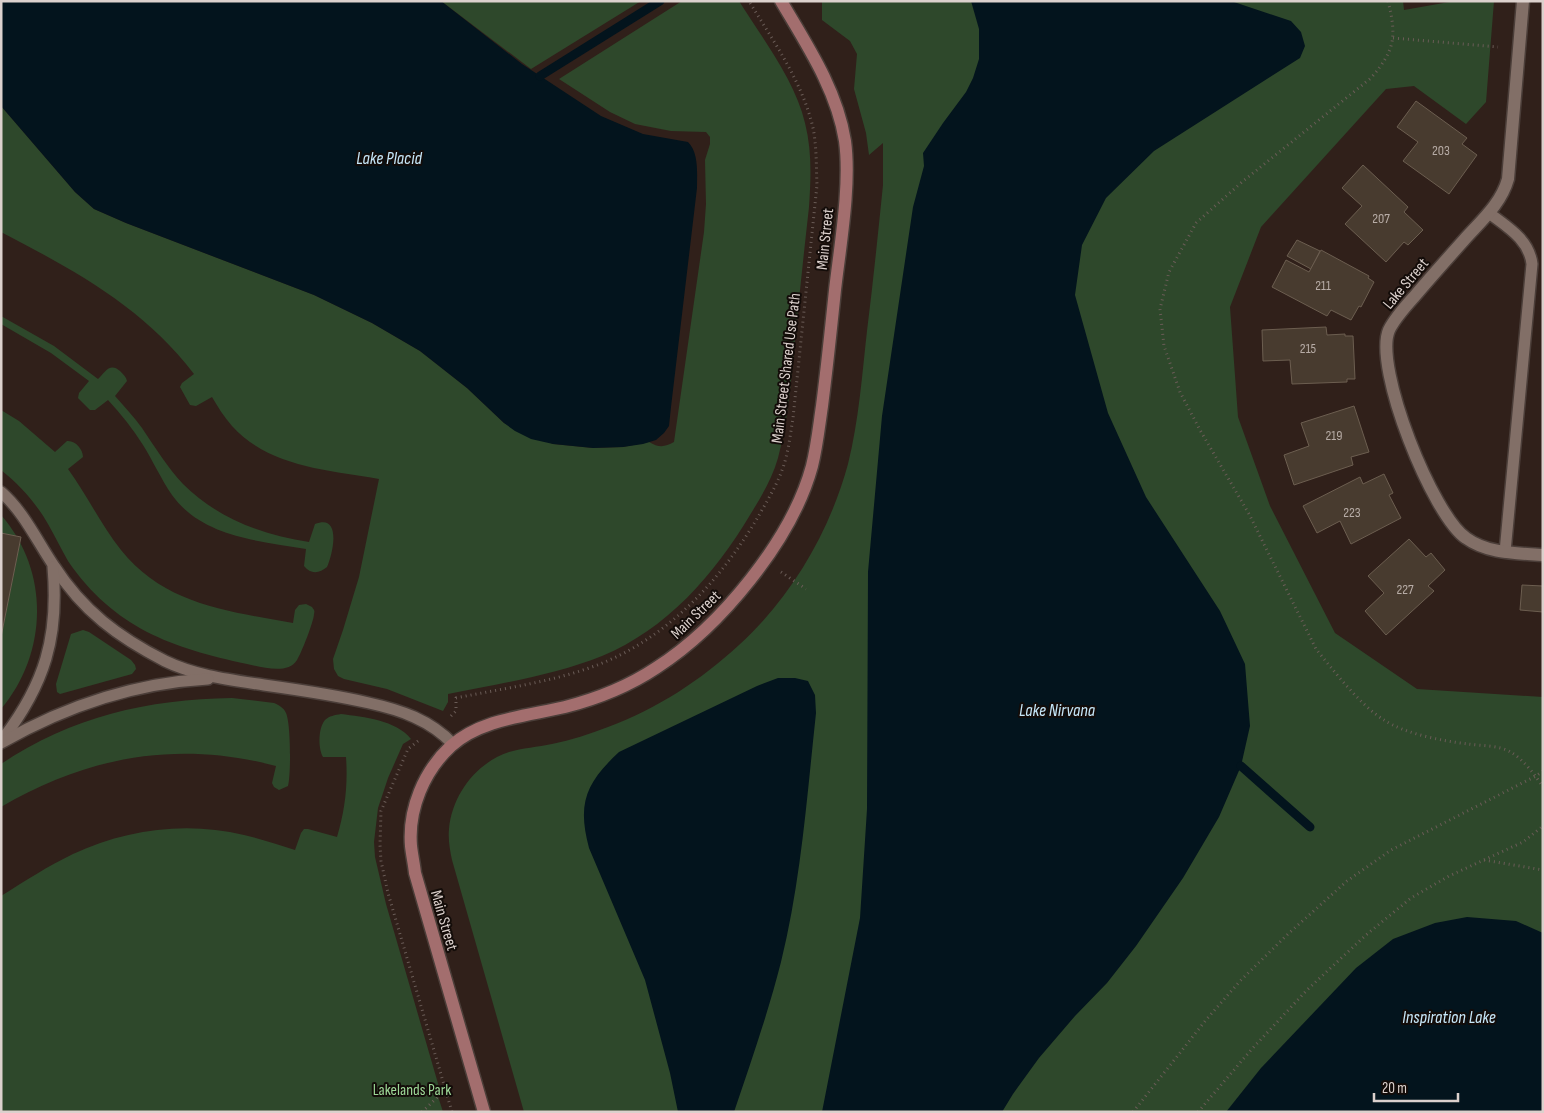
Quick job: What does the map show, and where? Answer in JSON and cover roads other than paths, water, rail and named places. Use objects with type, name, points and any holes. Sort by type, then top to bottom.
[{"type":"street","name":"Main Street","points":[[484,1112],[415,873],[411,845],[413,811],[425,780],[439,758],[453,744],[472,732],[494,723],[565,707],[599,696],[654,670],[700,635],[735,598],[774,545],[803,492],[811,468],[827,368],[845,200],[845,142],[826,82],[814,57],[781,1]]},
{"type":"street","name":"Lake Street","points":[[1523,1],[1508,179],[1502,194],[1489,213],[1401,312],[1388,331],[1386,342],[1392,383],[1409,439],[1439,504],[1455,529],[1465,538],[1490,550],[1543,555]]},
{"type":"lane","points":[[1489,213],[1520,238],[1528,250],[1532,264],[1505,552]]},
{"type":"lane","points":[[1,492],[26,521],[53,565],[83,605],[110,628],[167,662],[217,678],[353,699],[397,710],[435,728],[453,744]]},
{"type":"lane","points":[[1,742],[33,692],[45,663],[53,630],[55,611],[53,565]]},
{"type":"lane","points":[[1,742],[42,721],[98,699],[170,683],[217,678]]},
{"type":"water","name":"Lake Placid","points":[[1,1],[441,1],[522,64],[601,116],[643,134],[688,142],[696,157],[697,188],[669,426],[656,440],[623,447],[593,448],[553,444],[531,439],[504,423],[467,388],[420,351],[372,323],[314,295],[94,209],[75,192],[1,106]]},
{"type":"water","name":"Lake Nirvana","points":[[971,1],[1231,1],[1291,21],[1301,32],[1305,46],[1300,58],[1154,151],[1106,198],[1082,245],[1075,295],[1108,413],[1146,497],[1220,611],[1245,664],[1250,726],[1241,766],[1219,817],[1183,878],[1136,946],[1107,983],[1075,1016],[1039,1058],[1002,1112],[822,1112],[860,918],[867,809],[868,572],[882,416],[913,207],[924,166],[923,153],[966,92],[979,59],[979,29]]},
{"type":"water","points":[[778,678],[795,678],[808,681],[815,695],[816,713],[794,901],[781,962],[765,1019],[734,1112],[678,1112],[670,1073],[645,980],[589,848],[584,818],[587,795],[599,774],[619,752],[757,686]]},
{"type":"water","name":"Inspiration Lake","points":[[1467,917],[1516,921],[1543,933],[1543,1112],[1226,1112],[1261,1068],[1356,968],[1393,939],[1435,923]]},
{"type":"waterway","points":[[540,76],[660,1]]},
{"type":"waterway","points":[[1241,766],[1310,827]]},
{"type":"park label","name":"Lakelands Park","points":[[412,1089]]}]
